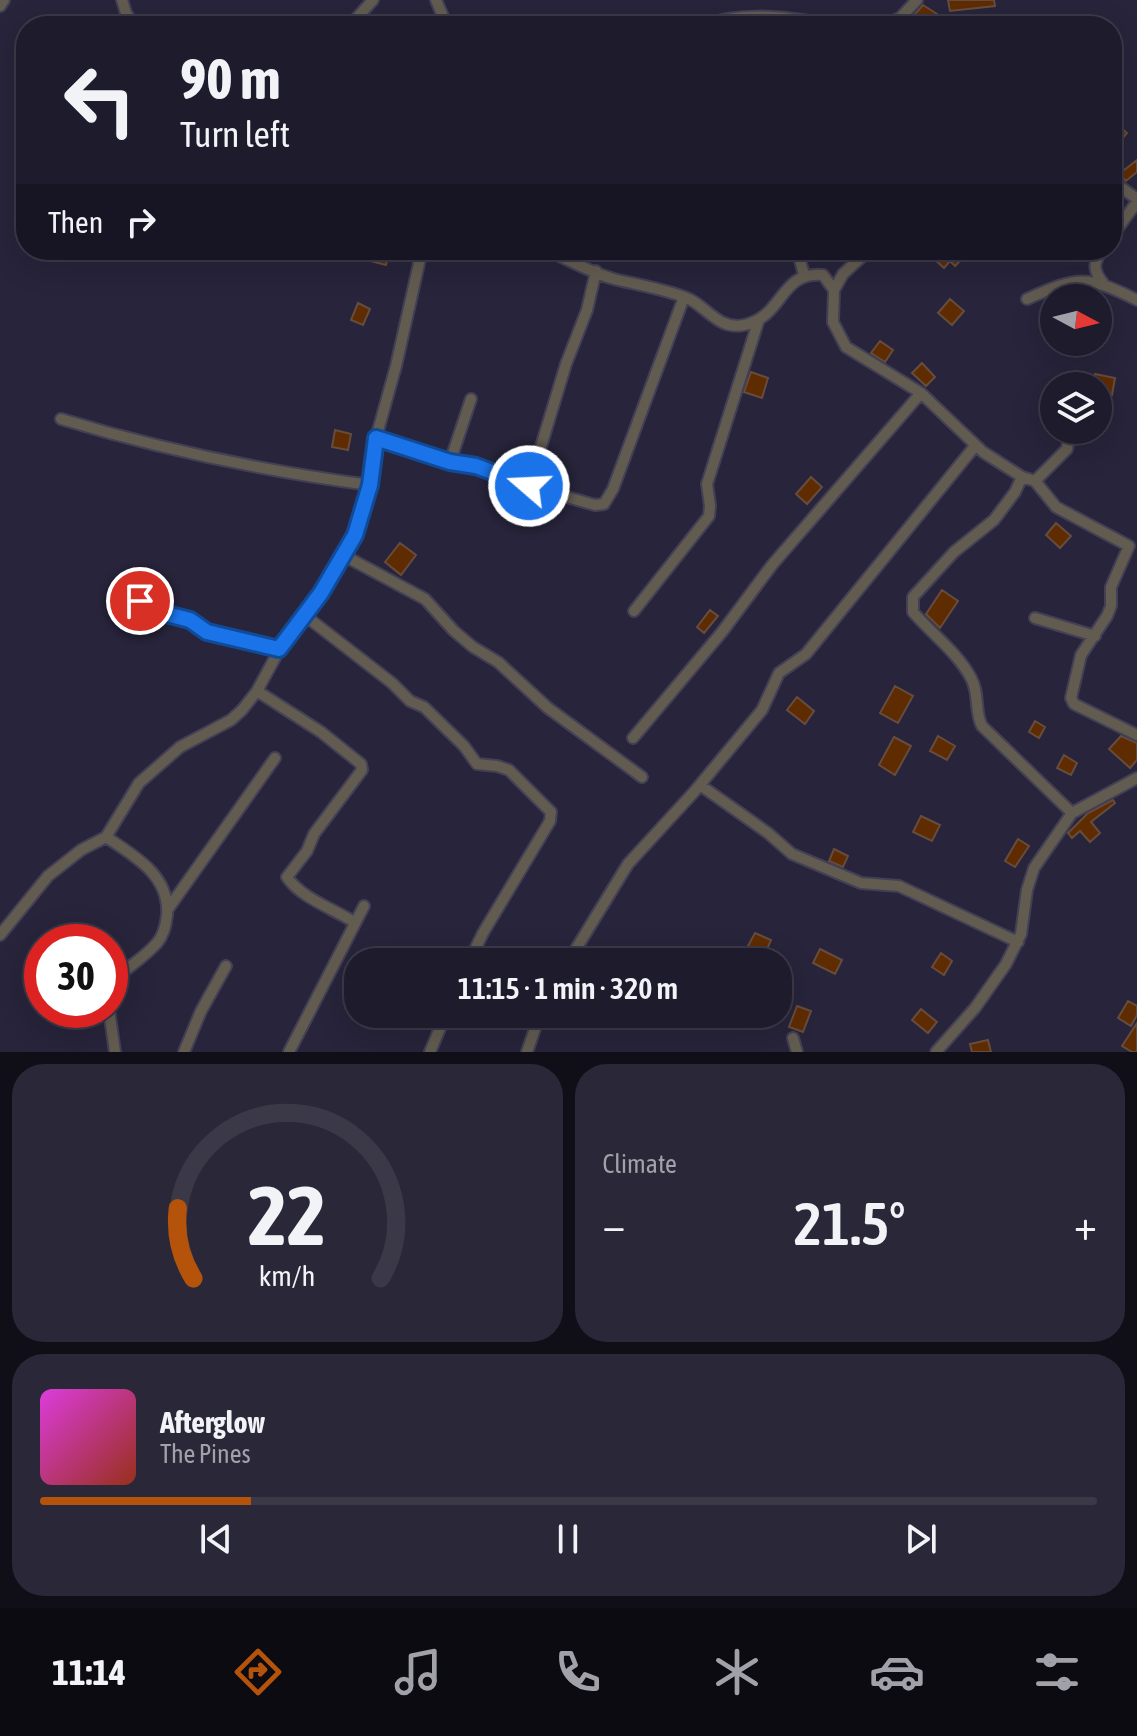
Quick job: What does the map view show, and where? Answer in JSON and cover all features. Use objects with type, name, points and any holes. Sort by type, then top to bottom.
[{"type":"street","points":[[0,6],[4,0]]},
{"type":"street","points":[[902,16],[917,0]]},
{"type":"street","points":[[1122,222],[1137,201]]},
{"type":"street","points":[[0,935],[48,876],[81,850],[106,837],[139,783],[180,747],[231,720],[257,691],[279,649],[321,593],[341,554],[355,535],[370,485],[376,438],[420,260]]},
{"type":"street","points":[[570,260],[611,278],[684,297],[717,320],[730,325],[743,325],[759,319],[780,300],[794,280],[804,275],[843,274]]},
{"type":"street","points":[[800,260],[804,275]]},
{"type":"street","points":[[858,260],[843,274],[834,290],[833,322],[846,347],[921,393],[975,446],[1022,477],[1035,481],[1056,507],[1133,547],[1111,587],[1111,606],[1107,616],[1081,655],[1071,698],[1074,704],[1137,735]]},
{"type":"street","points":[[1097,260],[1094,272],[1103,283]]},
{"type":"street","points":[[529,486],[566,364],[587,310],[596,271]]},
{"type":"street","points":[[823,275],[834,290]]},
{"type":"street","points":[[1027,299],[1060,283],[1078,280],[1103,283],[1137,300]]},
{"type":"street","points":[[376,438],[450,462],[476,466],[529,486],[595,505],[604,504],[613,489],[684,297]]},
{"type":"street","points":[[634,611],[709,516],[707,484],[759,319]]},
{"type":"street","points":[[633,738],[722,632],[772,565],[921,393]]},
{"type":"street","points":[[450,462],[471,399]]},
{"type":"street","points":[[61,419],[178,452],[251,467],[370,485]]},
{"type":"street","points":[[1035,481],[1067,449],[1068,444]]},
{"type":"street","points":[[577,948],[628,864],[700,785],[762,710],[779,673],[806,654],[975,446]]},
{"type":"street","points":[[1022,477],[1000,514],[954,552],[913,597],[913,612],[972,679],[978,693],[978,716],[982,726],[1072,813]]},
{"type":"street","points":[[341,554],[425,599],[463,639],[498,662],[548,708],[642,777]]},
{"type":"street","points":[[127,595],[151,610],[190,620],[207,632],[279,649]]},
{"type":"street","points":[[303,614],[392,683],[410,701],[424,707],[464,746],[477,764],[509,770],[551,812],[550,821],[476,948]]},
{"type":"street","points":[[1035,618],[1095,636]]},
{"type":"street","points":[[257,691],[321,732],[361,764],[362,770],[314,834],[307,851],[287,877],[296,891],[354,922]]},
{"type":"street","points":[[168,909],[275,758]]},
{"type":"street","points":[[936,1052],[990,988],[1018,942],[1034,868],[1072,813],[1137,778]]},
{"type":"street","points":[[700,785],[768,833],[792,854],[861,883],[899,886],[1018,942]]},
{"type":"street","points":[[106,837],[157,875],[168,909],[166,927],[158,943],[128,969]]},
{"type":"street","points":[[289,1052],[364,906]]},
{"type":"street","points":[[184,1052],[201,1011],[226,966]]},
{"type":"street","points":[[112,1028],[115,1052]]},
{"type":"street","points":[[430,1052],[440,1028]]},
{"type":"street","points":[[527,1052],[535,1028]]},
{"type":"street","points":[[793,1038],[797,1052]]},
{"type":"street","points":[[945,1042],[954,1052]]},
{"type":"building","points":[[948,0],[994,0],[995,6],[950,11]]},
{"type":"building","points":[[923,5],[940,16],[913,16]]},
{"type":"building","points":[[1137,160],[1137,172],[1126,181],[1122,172]]},
{"type":"building","points":[[367,260],[387,260],[386,265]]},
{"type":"building","points":[[935,260],[961,260],[955,266],[950,261],[944,268]]},
{"type":"building","points":[[950,299],[964,311],[952,325],[938,313]]},
{"type":"building","points":[[358,303],[370,309],[363,325],[351,320]]},
{"type":"building","points":[[880,341],[893,350],[885,362],[871,353]]},
{"type":"building","points":[[922,363],[935,377],[926,386],[912,373]]},
{"type":"building","points":[[751,372],[768,378],[762,398],[744,392]]},
{"type":"building","points":[[335,430],[351,434],[348,450],[332,447]]},
{"type":"building","points":[[811,477],[822,487],[807,504],[796,494]]},
{"type":"building","points":[[1056,523],[1071,536],[1060,548],[1046,535]]},
{"type":"building","points":[[400,543],[416,555],[401,575],[385,562]]},
{"type":"building","points":[[942,590],[958,601],[940,628],[926,614]]},
{"type":"building","points":[[710,610],[718,616],[704,633],[697,627]]},
{"type":"building","points":[[895,686],[913,696],[898,723],[880,713]]},
{"type":"building","points":[[797,697],[814,711],[805,724],[787,710]]},
{"type":"building","points":[[1035,721],[1045,727],[1039,738],[1029,732]]},
{"type":"building","points":[[938,736],[955,746],[947,760],[930,751]]},
{"type":"building","points":[[1121,736],[1137,743],[1137,760],[1130,768],[1109,749]]},
{"type":"building","points":[[894,737],[911,746],[895,775],[879,765]]},
{"type":"building","points":[[1064,755],[1077,763],[1071,775],[1057,768]]},
{"type":"building","points":[[1113,800],[1115,803],[1091,822],[1100,833],[1090,842],[1080,831],[1072,838],[1068,833],[1088,813]]},
{"type":"building","points":[[921,816],[940,825],[932,841],[913,832]]},
{"type":"building","points":[[1018,839],[1029,846],[1015,867],[1005,861]]},
{"type":"building","points":[[834,849],[848,856],[843,867],[829,861]]},
{"type":"building","points":[[755,933],[771,940],[768,948],[748,946]]},
{"type":"building","points":[[820,949],[842,960],[835,974],[813,963]]},
{"type":"building","points":[[941,953],[952,961],[944,975],[932,967]]},
{"type":"building","points":[[1128,1001],[1137,1006],[1137,1015],[1131,1026],[1118,1018]]},
{"type":"building","points":[[797,1006],[811,1011],[803,1032],[792,1028]]},
{"type":"building","points":[[921,1009],[937,1022],[928,1033],[912,1020]]},
{"type":"building","points":[[1137,1023],[1137,1052],[1132,1052],[1122,1046]]},
{"type":"building","points":[[988,1040],[991,1052],[972,1052],[970,1044]]},
{"type":"route","points":[[140,601],[151,610],[190,620],[207,632],[279,649],[290,630],[321,593],[341,554],[355,535],[370,485],[376,438],[450,462],[476,466],[529,486]]}]
